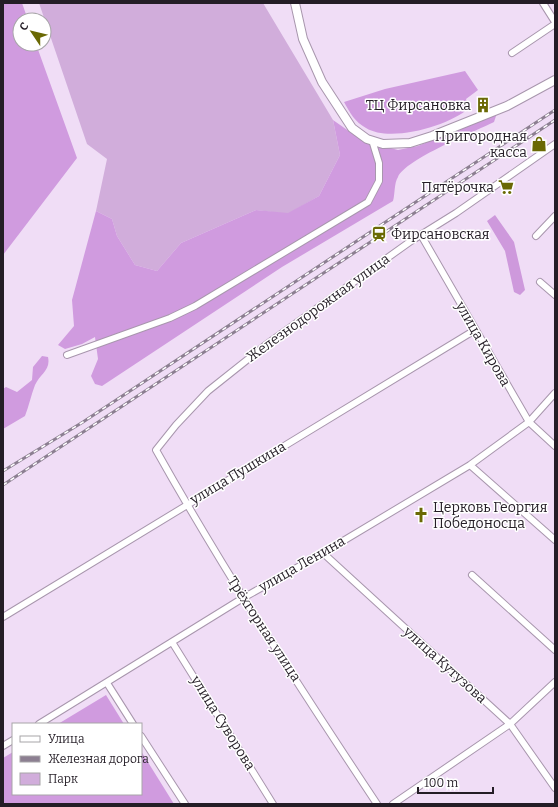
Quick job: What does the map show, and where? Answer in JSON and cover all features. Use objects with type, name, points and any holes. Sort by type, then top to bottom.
[{"type":"street","points":[[295,3],[303,39],[322,82],[352,128],[359,134],[382,144],[410,143],[507,106],[555,80]]},
{"type":"street","points":[[512,53],[555,23],[543,3]]},
{"type":"street","points":[[67,355],[170,318],[195,306],[368,202],[379,181],[379,163],[372,140]]},
{"type":"street","name":"Железнодорожная улица","points":[[156,450],[176,425],[208,391],[320,305],[555,144]]},
{"type":"street","points":[[536,236],[555,216]]},
{"type":"street","name":"улица Кирова","points":[[421,235],[474,330],[529,422],[555,446]]},
{"type":"street","points":[[540,282],[555,295]]},
{"type":"street","name":"улица Пушкина","points":[[3,617],[186,504],[474,330]]},
{"type":"street","name":"улица Ленина","points":[[41,723],[243,598],[323,553],[470,465],[529,422],[555,393]]},
{"type":"street","name":"Трёхгорная улица","points":[[156,450],[186,504],[243,598],[377,804]]},
{"type":"street","points":[[470,465],[555,540]]},
{"type":"street","name":"улица Кутузова","points":[[323,553],[510,724],[555,788]]},
{"type":"street","points":[[472,575],[555,650]]},
{"type":"street","name":"улица Суворова","points":[[172,642],[273,804]]},
{"type":"street","points":[[393,804],[510,724],[555,682]]},
{"type":"street","points":[[107,683],[132,723]]},
{"type":"street","points":[[142,738],[185,804]]},
{"type":"street","points":[[3,746],[12,741]]},
{"type":"green space","points":[[39,3],[263,3],[333,120],[340,155],[319,196],[288,214],[256,210],[181,243],[157,271],[135,265],[117,236],[112,219],[96,211],[107,159],[87,144],[52,41],[52,12],[42,12]]},
{"type":"shaded area","points":[[3,3],[22,3],[25,12],[12,12],[12,52],[39,52],[77,158],[3,255]]},
{"type":"shaded area","points":[[465,71],[478,90],[466,99],[469,108],[460,115],[448,121],[419,130],[389,134],[376,132],[359,123],[344,102],[385,89]]},
{"type":"shaded area","points":[[497,113],[494,122],[427,154],[404,170],[397,179],[393,201],[282,267],[102,386],[95,384],[91,376],[98,359],[95,337],[82,344],[65,349],[58,345],[74,326],[72,300],[96,211],[112,219],[117,236],[135,265],[157,271],[181,243],[256,210],[288,213],[319,196],[340,155],[333,120],[363,141],[398,150],[418,146]]},
{"type":"shaded area","points":[[495,215],[514,242],[525,290],[520,295],[514,292],[505,251],[487,221]]},
{"type":"shaded area","points":[[42,356],[48,357],[49,361],[47,369],[35,385],[25,416],[3,429],[3,389],[6,387],[17,392],[32,380],[33,367]]},
{"type":"shaded area","points":[[106,695],[123,723],[60,723]]},
{"type":"shaded area","points":[[12,753],[12,795],[142,795],[142,753],[174,804],[3,804],[3,758]]},
{"type":"railway","points":[[3,471],[83,422],[555,110]]},
{"type":"railway","points":[[3,485],[555,120]]},
{"type":"place","name":"ТЦ Фирсановка","points":[[483,105]]},
{"type":"place","name":"Пригородная касса","points":[[539,144]]},
{"type":"place","name":"Пятёрочка","points":[[506,187]]},
{"type":"place","name":"Фирсановская","points":[[379,234]]},
{"type":"place","name":"Церковь Георгия Победоносца","points":[[421,515]]}]
